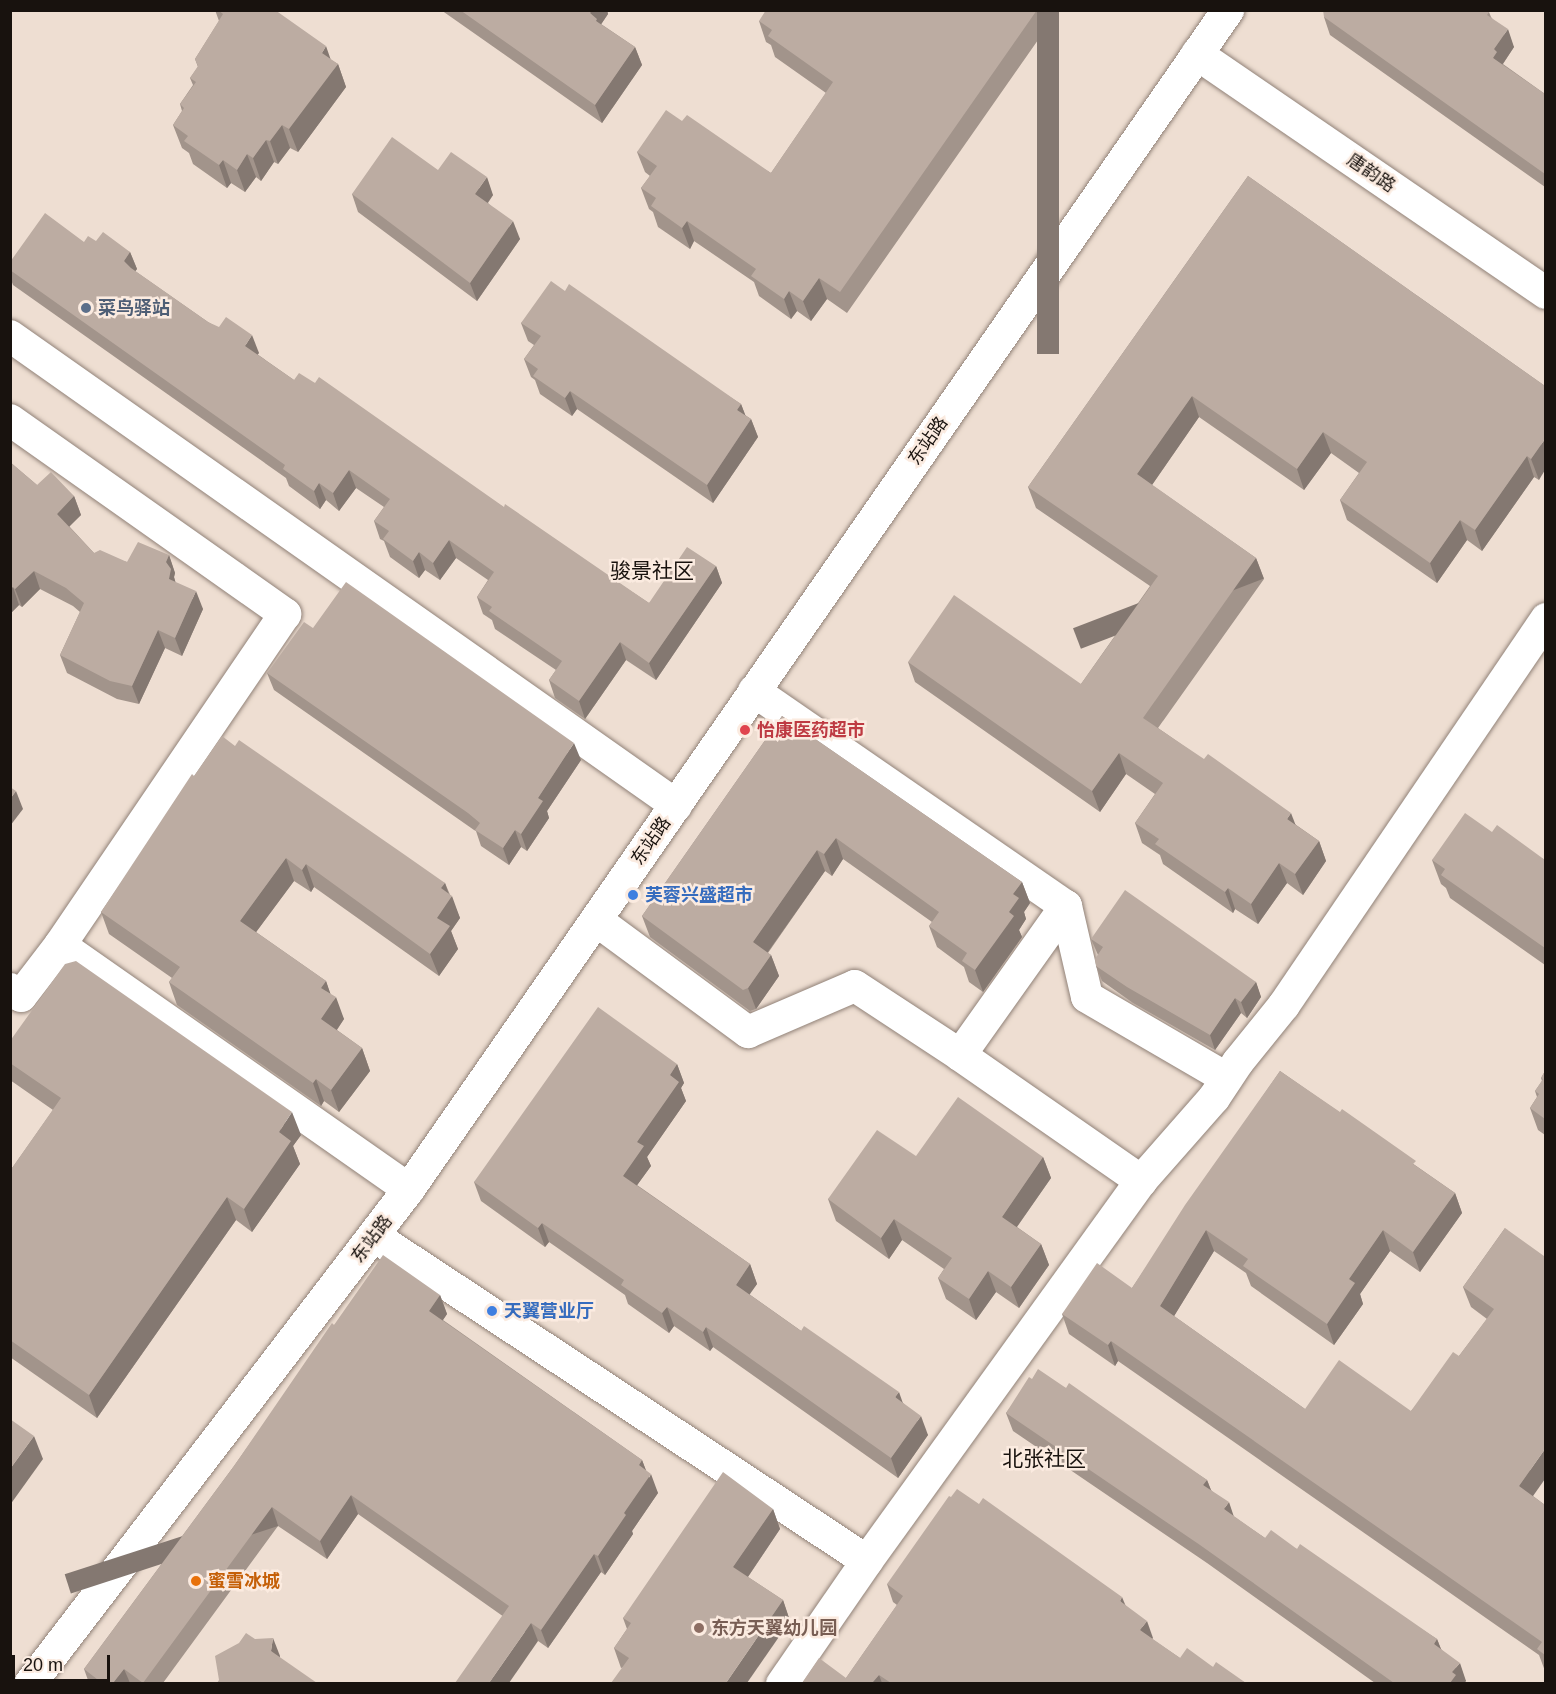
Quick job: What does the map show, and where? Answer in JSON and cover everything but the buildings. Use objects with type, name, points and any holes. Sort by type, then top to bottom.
[{"type":"street","name":"东站路","points":[[30,1683],[409,1189],[1228,10]]},
{"type":"street","name":"唐韵路","points":[[1197,54],[1545,292]]},
{"type":"street","points":[[10,336],[676,805]]},
{"type":"street","points":[[10,420],[285,615],[60,945],[21,996],[10,988]]},
{"type":"street","points":[[782,1683],[1140,1181],[1214,1098],[1284,1005],[1545,619]]},
{"type":"street","points":[[754,691],[1066,906],[1088,998],[1227,1078]]},
{"type":"street","points":[[960,1055],[1066,906]]},
{"type":"street","points":[[596,920],[748,1032],[855,986],[960,1055],[1140,1181]]},
{"type":"street","points":[[60,945],[409,1189]]},
{"type":"street","points":[[375,1236],[867,1561]]},
{"type":"place","name":"菜鸟驿站","points":[[86,308]]},
{"type":"place","name":"怡康医药超市","points":[[745,730]]},
{"type":"place","name":"芙蓉兴盛超市","points":[[633,895]]},
{"type":"place","name":"天翼营业厅","points":[[492,1311]]},
{"type":"place","name":"蜜雪冰城","points":[[196,1581]]},
{"type":"place","name":"东方天翼幼儿园","points":[[699,1628]]},
{"type":"district","name":"骏景社区","points":[[652,571]]},
{"type":"district","name":"北张社区","points":[[1044,1459]]}]
